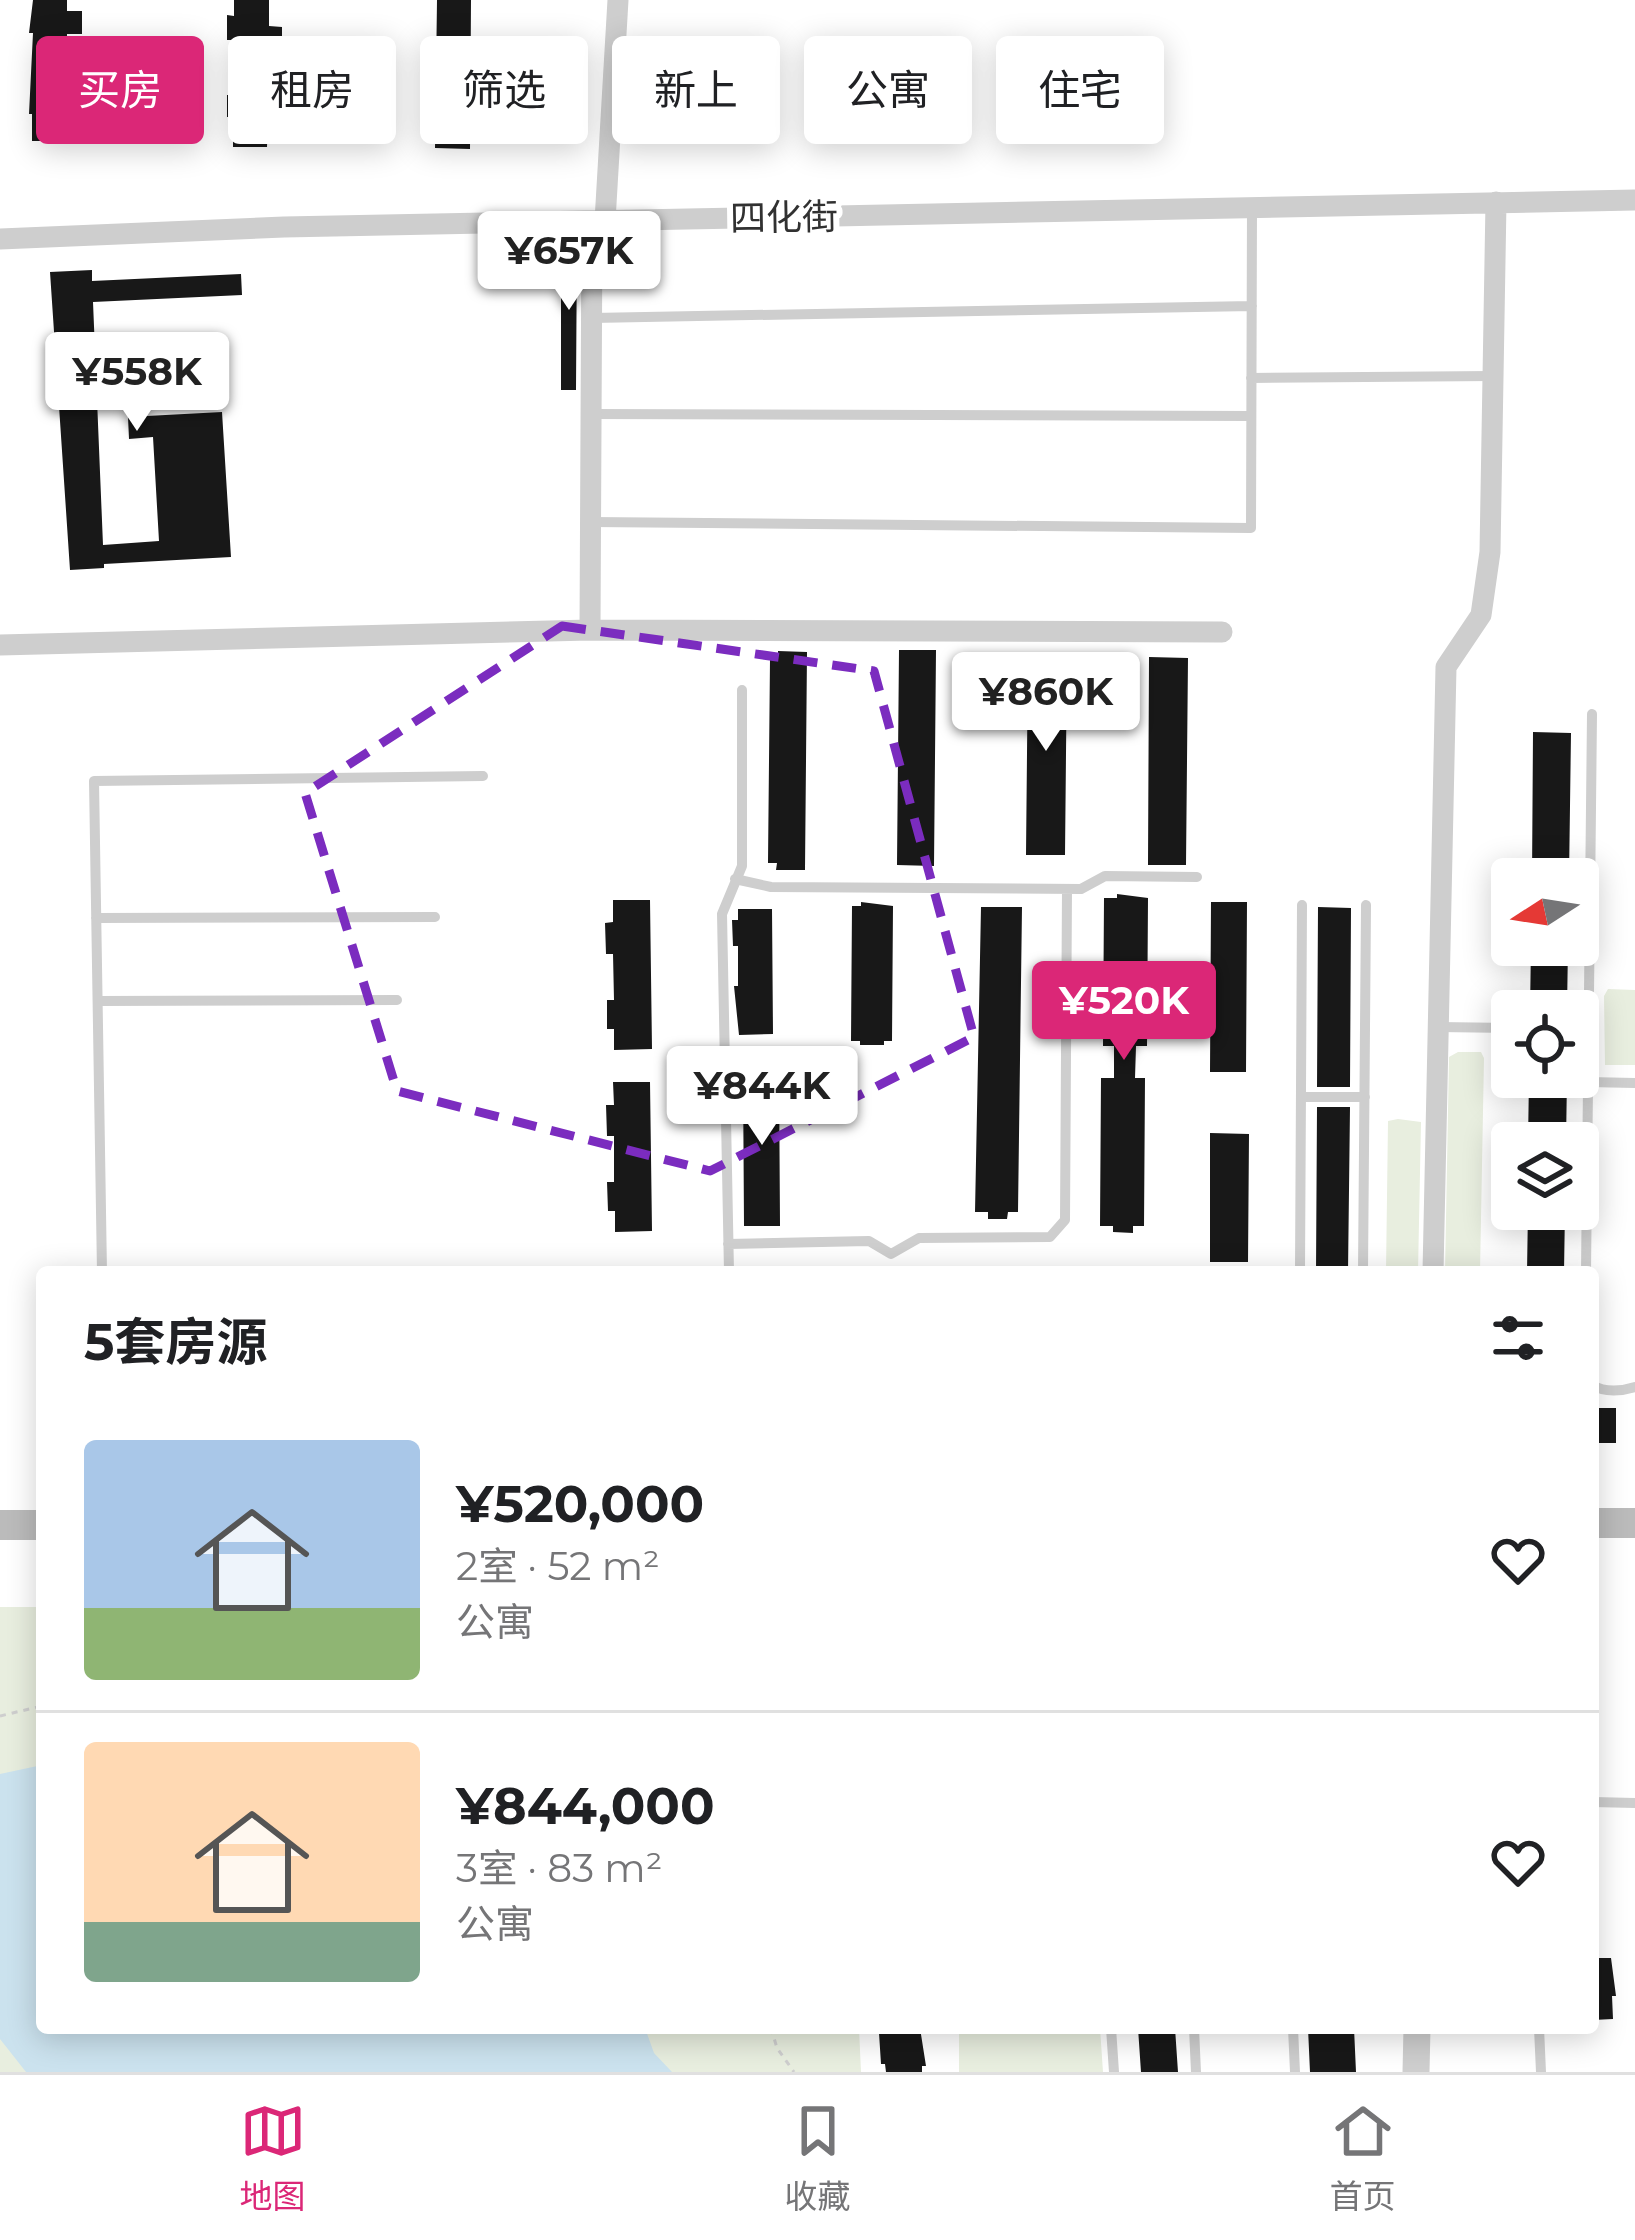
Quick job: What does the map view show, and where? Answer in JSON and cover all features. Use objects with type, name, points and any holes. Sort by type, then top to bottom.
[{"type":"main road","points":[[1599,1523],[1635,1523]]},
{"type":"main road","points":[[0,1525],[36,1525]]},
{"type":"main road","points":[[1599,1544],[1635,1544]]},
{"type":"main road","points":[[0,1545],[36,1545]]},
{"type":"street","points":[[590,630],[592,318],[618,0]]},
{"type":"street","name":"四化街","points":[[0,239],[599,221],[1635,200]]},
{"type":"street","points":[[1433,1266],[1446,667],[1480,615],[1490,552],[1496,202]]},
{"type":"street","points":[[0,645],[590,630],[1222,632]]},
{"type":"street","points":[[1416,2072],[1417,2034]]},
{"type":"lane","points":[[591,522],[1251,528],[1252,207]]},
{"type":"lane","points":[[592,318],[1252,306]]},
{"type":"lane","points":[[1251,378],[1493,376]]},
{"type":"lane","points":[[591,414],[1251,416]]},
{"type":"lane","points":[[729,1266],[722,914],[742,866],[742,691]]},
{"type":"lane","points":[[1584,990],[1592,714]]},
{"type":"lane","points":[[102,1266],[94,781],[483,776]]},
{"type":"lane","points":[[735,880],[771,887],[1081,889],[1106,876],[1197,877]]},
{"type":"lane","points":[[890,1254],[919,1238],[1050,1237],[1065,1220],[1067,889]]},
{"type":"lane","points":[[1300,1266],[1301,905]]},
{"type":"lane","points":[[1363,1266],[1366,905]]},
{"type":"lane","points":[[96,918],[435,917]]},
{"type":"lane","points":[[98,1001],[397,1000]]},
{"type":"lane","points":[[1438,1027],[1491,1028]]},
{"type":"lane","points":[[1599,1082],[1635,1083]]},
{"type":"lane","points":[[1301,1097],[1365,1097]]},
{"type":"lane","points":[[1586,1266],[1588,1098]]},
{"type":"lane","points":[[728,1244],[869,1241],[890,1254]]},
{"type":"lane","points":[[890,1254],[891,1266]]},
{"type":"lane","points":[[1599,1386],[1635,1387]]},
{"type":"lane","points":[[1599,1802],[1635,1803]]},
{"type":"lane","points":[[1111,2034],[1114,2072]]},
{"type":"lane","points":[[1194,2034],[1196,2072]]},
{"type":"lane","points":[[1293,2034],[1294,2072]]},
{"type":"lane","points":[[1539,2034],[1541,2072]]},
{"type":"path","points":[[0,1716],[36,1707]]},
{"type":"path","points":[[773,2034],[794,2072]]},
{"type":"highlighted area","points":[[562,626],[874,671],[974,1037],[710,1171],[397,1091],[305,793]]},
{"type":"green space","points":[[1608,989],[1635,990],[1635,1065],[1605,1065],[1604,996]]},
{"type":"green space","points":[[1481,1052],[1484,1058],[1480,1266],[1445,1266],[1449,1057]]},
{"type":"green space","points":[[1388,1121],[1421,1122],[1418,1266],[1386,1266]]},
{"type":"green space","points":[[0,1607],[36,1607],[36,2034],[859,2034],[861,2072],[0,2072]]},
{"type":"green space","points":[[959,2034],[1100,2034],[1103,2072],[959,2072]]},
{"type":"water","points":[[36,1766],[36,2034],[647,2034],[654,2053],[672,2072],[26,2072],[0,2039],[0,1774]]},
{"type":"building","points":[[33,0],[67,0],[67,11],[82,11],[82,34],[36,36],[36,141],[32,141],[29,114],[33,33],[29,33]]},
{"type":"building","points":[[234,0],[269,0],[269,26],[282,27],[282,36],[228,36],[227,40],[227,15],[234,16]]},
{"type":"building","points":[[437,0],[471,0],[471,36],[437,36]]},
{"type":"building","points":[[233,144],[267,144],[267,147]]},
{"type":"building","points":[[435,144],[470,144],[470,149],[435,148]]},
{"type":"building","points":[[561,238],[577,238],[576,390],[561,390]]},
{"type":"building","points":[[92,270],[92,281],[241,274],[242,295],[93,302],[103,545],[159,541],[153,437],[129,439],[128,417],[222,412],[231,557],[70,570],[50,272]]},
{"type":"building","points":[[899,650],[936,650],[934,866],[897,865]]},
{"type":"building","points":[[778,651],[807,652],[805,870],[776,870],[777,863],[768,863],[770,659],[778,659]]},
{"type":"building","points":[[1028,653],[1067,653],[1065,855],[1026,855]]},
{"type":"building","points":[[1149,657],[1188,658],[1186,865],[1148,865]]},
{"type":"building","points":[[1533,732],[1571,733],[1569,858],[1532,858]]},
{"type":"building","points":[[1117,894],[1148,898],[1147,1046],[1136,1046],[1135,1078],[1145,1078],[1144,1226],[1133,1226],[1133,1233],[1100,1226],[1101,1078],[1114,1078],[1114,1046],[1103,1046],[1104,898],[1117,898]]},
{"type":"building","points":[[613,900],[650,900],[652,1049],[614,1050],[614,1029],[607,1029],[607,1000],[614,1000],[613,954],[606,954],[605,923],[613,922]]},
{"type":"building","points":[[861,902],[893,906],[892,1041],[884,1045],[851,1041],[852,906],[861,906]]},
{"type":"building","points":[[1211,902],[1247,902],[1246,1072],[1210,1072]]},
{"type":"building","points":[[981,907],[1022,907],[1018,1212],[1008,1212],[1007,1219],[988,1219],[988,1212],[975,1212]]},
{"type":"building","points":[[1318,907],[1351,908],[1350,1087],[1317,1087]]},
{"type":"building","points":[[738,909],[772,909],[773,1034],[739,1035],[734,986],[738,986],[738,946],[733,946],[732,920],[738,920]]},
{"type":"building","points":[[1531,966],[1568,966],[1567,990],[1530,990]]},
{"type":"building","points":[[779,1069],[780,1226],[744,1226],[743,1070]]},
{"type":"building","points":[[613,1082],[650,1082],[652,1231],[615,1232],[615,1211],[608,1211],[607,1182],[614,1182],[614,1136],[607,1136],[606,1105],[614,1105]]},
{"type":"building","points":[[1529,1098],[1567,1098],[1566,1122],[1528,1122]]},
{"type":"building","points":[[1317,1107],[1350,1107],[1348,1266],[1316,1266]]},
{"type":"building","points":[[1210,1133],[1249,1134],[1248,1262],[1210,1262]]},
{"type":"building","points":[[1528,1230],[1565,1230],[1564,1266],[1527,1266]]},
{"type":"building","points":[[1599,1408],[1616,1408],[1616,1443],[1599,1443]]},
{"type":"building","points":[[1599,1958],[1611,1958],[1616,1996],[1612,1996],[1613,2019],[1599,2020]]},
{"type":"building","points":[[879,2034],[921,2034],[926,2066],[922,2072],[886,2072]]},
{"type":"building","points":[[1138,2034],[1175,2034],[1178,2072],[1141,2072]]},
{"type":"building","points":[[1308,2034],[1354,2034],[1356,2072],[1310,2072]]}]
